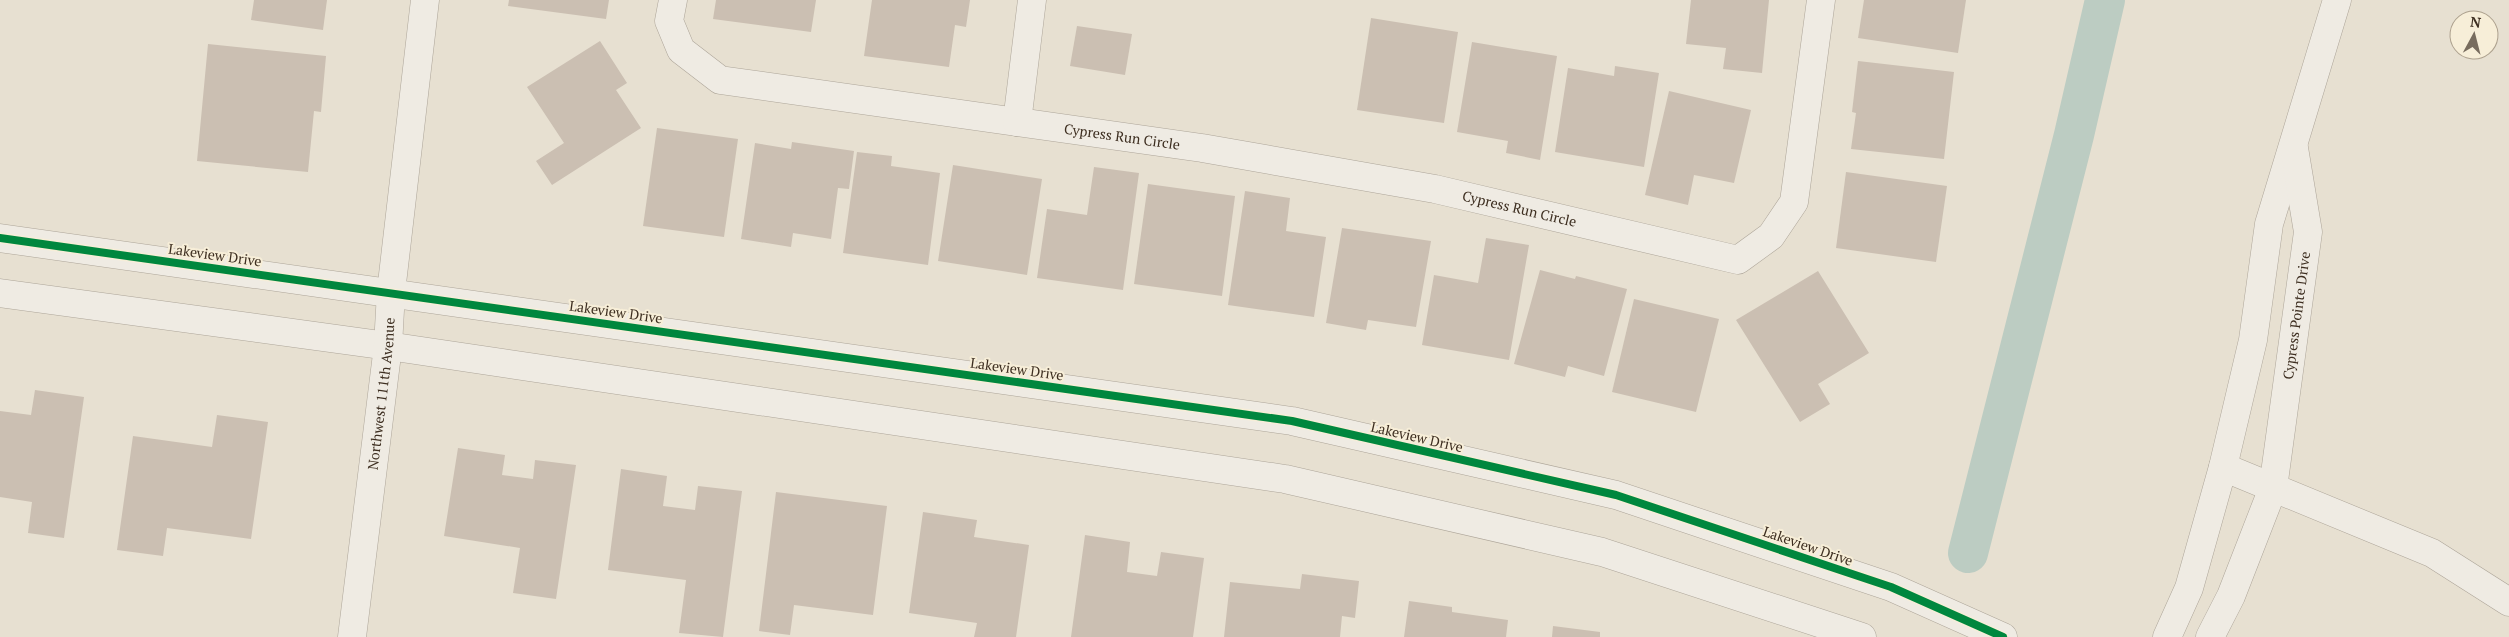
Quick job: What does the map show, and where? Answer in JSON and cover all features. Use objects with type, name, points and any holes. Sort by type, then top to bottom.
[{"type":"street","name":"Northwest 111th Avenue","points":[[352,637],[388,346],[391,292],[425,0]]},
{"type":"street","name":"Cypress Run Circle","points":[[673,0],[669,21],[681,50],[720,80],[1202,148],[1435,189],[1738,260],[1771,236],[1794,202],[1821,0]]},
{"type":"street","points":[[1017,122],[1032,0]]},
{"type":"street","name":"Cypress Pointe Drive","points":[[2167,637],[2189,588],[2223,467],[2253,340],[2269,224],[2337,0]]},
{"type":"street","name":"Cypress Pointe Drive","points":[[2210,637],[2231,596],[2273,488],[2308,232],[2293,142]]},
{"type":"street","name":"Lakeview Drive","points":[[0,238],[1292,421],[1616,495],[1891,587],[2004,637]]},
{"type":"street","points":[[0,293],[388,346],[1284,479],[1602,552],[1862,637]]},
{"type":"street","points":[[2223,467],[2432,554],[2509,602]]},
{"type":"building","points":[[254,0],[327,0],[323,30],[251,20]]},
{"type":"building","points":[[509,0],[609,0],[606,19],[508,6]]},
{"type":"building","points":[[716,0],[816,0],[811,32],[713,19]]},
{"type":"building","points":[[872,0],[970,0],[966,27],[955,25],[949,67],[864,56]]},
{"type":"building","points":[[1691,0],[1769,0],[1762,73],[1723,69],[1726,48],[1686,44]]},
{"type":"building","points":[[1864,0],[1966,0],[1958,53],[1858,38]]},
{"type":"building","points":[[1371,18],[1458,32],[1444,123],[1357,110]]},
{"type":"building","points":[[1077,26],[1132,34],[1125,75],[1070,66]]},
{"type":"building","points":[[600,41],[627,83],[616,90],[641,128],[552,185],[536,161],[564,143],[527,87]]},
{"type":"building","points":[[1472,42],[1557,56],[1540,160],[1506,153],[1508,141],[1457,132]]},
{"type":"building","points":[[208,44],[326,56],[321,112],[314,111],[308,172],[197,161]]},
{"type":"building","points":[[1858,61],[1954,72],[1944,159],[1851,149],[1856,113],[1852,112]]},
{"type":"building","points":[[1615,66],[1659,73],[1644,167],[1555,152],[1568,68],[1614,76]]},
{"type":"building","points":[[1669,91],[1751,110],[1734,183],[1694,175],[1688,205],[1645,195]]},
{"type":"building","points":[[657,128],[738,139],[724,237],[643,226]]},
{"type":"building","points":[[792,142],[854,151],[849,189],[838,188],[831,239],[793,233],[791,247],[741,239],[755,143],[791,149]]},
{"type":"building","points":[[857,152],[892,156],[891,166],[940,173],[928,265],[843,253]]},
{"type":"building","points":[[953,165],[1042,179],[1027,275],[938,261]]},
{"type":"building","points":[[1094,167],[1139,173],[1123,290],[1037,278],[1047,209],[1087,215]]},
{"type":"building","points":[[1846,172],[1947,186],[1936,262],[1836,248]]},
{"type":"building","points":[[1148,184],[1235,196],[1222,296],[1134,284]]},
{"type":"building","points":[[1245,191],[1290,198],[1286,231],[1326,237],[1314,317],[1228,305]]},
{"type":"building","points":[[1342,228],[1431,241],[1416,327],[1368,320],[1366,330],[1326,323]]},
{"type":"building","points":[[1486,238],[1529,245],[1509,360],[1422,345],[1434,275],[1478,283]]},
{"type":"building","points":[[1540,270],[1575,279],[1576,276],[1627,289],[1604,376],[1568,366],[1565,377],[1514,364]]},
{"type":"building","points":[[1818,271],[1869,353],[1818,384],[1830,404],[1800,422],[1736,320]]},
{"type":"building","points":[[1634,299],[1719,319],[1696,412],[1612,392]]},
{"type":"building","points":[[35,390],[84,397],[64,538],[28,533],[32,502],[0,497],[0,411],[31,415]]},
{"type":"building","points":[[217,415],[268,422],[251,539],[167,528],[163,556],[117,550],[133,436],[212,447]]},
{"type":"building","points":[[458,448],[505,455],[502,475],[533,479],[535,460],[576,465],[556,599],[513,593],[520,548],[444,536]]},
{"type":"building","points":[[621,469],[667,476],[663,506],[695,510],[698,486],[742,491],[723,637],[679,633],[686,580],[608,570]]},
{"type":"building","points":[[776,492],[887,506],[873,615],[794,605],[790,635],[759,631]]},
{"type":"building","points":[[923,512],[977,520],[974,537],[1029,545],[1016,637],[974,637],[977,623],[909,613]]},
{"type":"building","points":[[1085,535],[1130,542],[1127,572],[1157,576],[1161,552],[1204,558],[1193,637],[1071,637]]},
{"type":"building","points":[[1302,574],[1359,581],[1355,618],[1342,616],[1340,637],[1224,637],[1230,582],[1300,589]]},
{"type":"building","points":[[1409,601],[1452,607],[1452,612],[1508,620],[1506,637],[1404,637]]},
{"type":"building","points":[[1553,626],[1600,632],[1600,637],[1552,637]]},
{"type":"waterway","points":[[1968,553],[2074,135],[2105,0]]},
{"type":"cycle path","points":[[0,238],[1292,421],[1616,495],[1891,587],[2003,637]]}]
